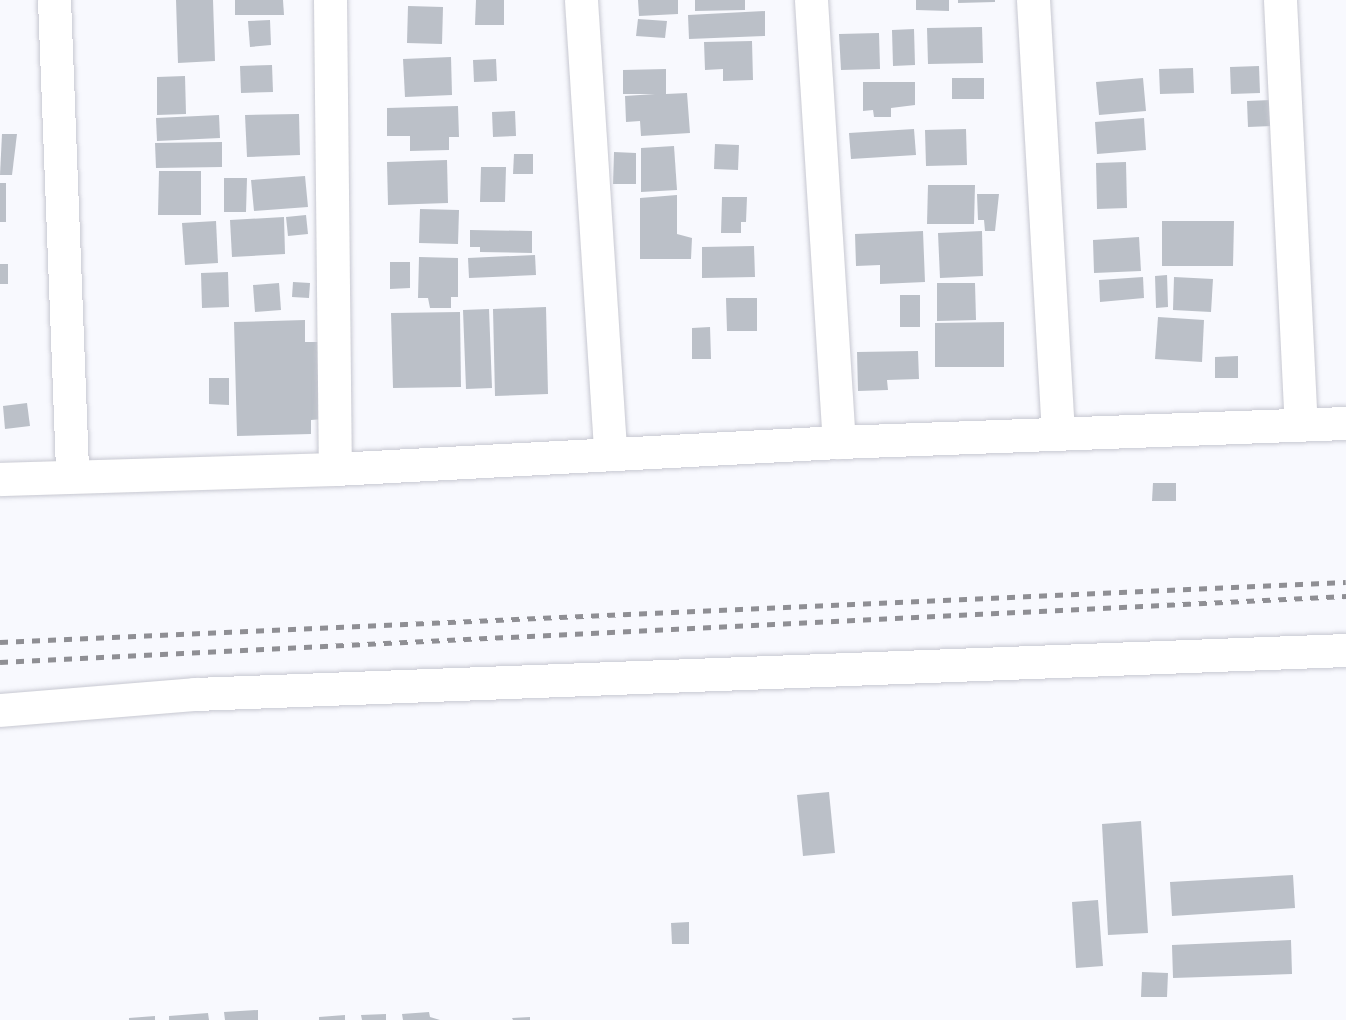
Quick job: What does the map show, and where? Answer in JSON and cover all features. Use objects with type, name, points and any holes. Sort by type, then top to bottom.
[{"type":"street","points":[[54,0],[72,476]]},
{"type":"street","points":[[330,0],[335,469]]},
{"type":"street","points":[[581,0],[610,454]]},
{"type":"street","points":[[811,0],[839,442]]},
{"type":"street","points":[[1033,0],[1058,433]]},
{"type":"street","points":[[1280,0],[1301,424]]},
{"type":"street","points":[[0,479],[335,469],[839,442],[1346,423]]},
{"type":"street","points":[[0,710],[195,694],[1346,650]]},
{"type":"building","points":[[176,0],[213,0],[215,61],[178,63]]},
{"type":"building","points":[[235,0],[283,0],[284,15],[235,15]]},
{"type":"building","points":[[476,0],[504,0],[504,25],[475,25]]},
{"type":"building","points":[[638,0],[678,0],[678,14],[639,16]]},
{"type":"building","points":[[695,0],[745,0],[745,10],[695,11]]},
{"type":"building","points":[[916,0],[949,0],[949,11],[916,10]]},
{"type":"building","points":[[958,0],[995,0],[995,2],[958,3]]},
{"type":"building","points":[[408,6],[443,7],[442,44],[407,43]]},
{"type":"building","points":[[765,11],[765,36],[689,39],[688,15]]},
{"type":"building","points":[[638,19],[667,21],[665,38],[636,36]]},
{"type":"building","points":[[270,20],[271,45],[250,47],[248,21]]},
{"type":"building","points":[[982,27],[983,63],[928,64],[927,28]]},
{"type":"building","points":[[914,29],[915,65],[893,66],[892,30]]},
{"type":"building","points":[[879,33],[880,69],[841,70],[839,34]]},
{"type":"building","points":[[752,41],[753,80],[723,81],[723,69],[705,70],[704,42]]},
{"type":"building","points":[[451,57],[452,95],[405,97],[403,59]]},
{"type":"building","points":[[496,59],[497,81],[474,82],[473,60]]},
{"type":"building","points":[[272,65],[273,92],[241,93],[240,66]]},
{"type":"building","points":[[1259,66],[1260,93],[1231,94],[1230,67]]},
{"type":"building","points":[[1193,68],[1194,93],[1160,94],[1159,69]]},
{"type":"building","points":[[666,69],[666,94],[687,93],[690,133],[641,136],[640,121],[626,122],[625,96],[655,94],[623,94],[623,70]]},
{"type":"building","points":[[185,76],[186,114],[157,115],[157,77]]},
{"type":"building","points":[[952,78],[984,78],[984,99],[952,99]]},
{"type":"building","points":[[1143,78],[1146,111],[1099,115],[1096,82]]},
{"type":"building","points":[[863,82],[915,82],[915,105],[891,108],[891,117],[874,117],[873,110],[863,111]]},
{"type":"building","points":[[1271,100],[1273,126],[1248,127],[1247,101]]},
{"type":"building","points":[[458,106],[459,137],[449,137],[449,150],[410,151],[410,136],[387,136],[387,108]]},
{"type":"building","points":[[515,111],[516,136],[493,137],[492,112]]},
{"type":"building","points":[[299,114],[300,155],[247,157],[245,115]]},
{"type":"building","points":[[219,115],[220,138],[157,141],[156,118]]},
{"type":"building","points":[[1144,118],[1146,150],[1097,154],[1095,122]]},
{"type":"building","points":[[914,129],[916,155],[851,159],[849,133]]},
{"type":"building","points":[[966,129],[967,165],[926,166],[925,130]]},
{"type":"building","points":[[2,134],[17,134],[12,175],[0,175]]},
{"type":"building","points":[[222,142],[222,167],[156,168],[155,143]]},
{"type":"building","points":[[715,144],[739,145],[738,170],[714,169]]},
{"type":"building","points":[[674,146],[677,190],[641,192],[641,148]]},
{"type":"building","points":[[614,152],[636,153],[636,184],[613,184]]},
{"type":"building","points":[[514,154],[533,154],[533,174],[513,174]]},
{"type":"building","points":[[447,160],[448,203],[388,205],[387,162]]},
{"type":"building","points":[[1126,162],[1127,208],[1097,209],[1096,163]]},
{"type":"building","points":[[481,167],[506,167],[505,202],[480,202]]},
{"type":"building","points":[[159,171],[201,171],[201,215],[158,215]]},
{"type":"building","points":[[305,176],[308,207],[254,211],[251,180]]},
{"type":"building","points":[[224,178],[247,178],[246,212],[224,212]]},
{"type":"building","points":[[0,183],[6,183],[6,222],[0,222]]},
{"type":"building","points":[[928,185],[975,185],[974,224],[927,224]]},
{"type":"building","points":[[977,194],[999,194],[995,231],[985,231],[984,220],[978,220]]},
{"type":"building","points":[[677,195],[677,234],[692,238],[691,259],[640,259],[640,198]]},
{"type":"building","points":[[722,197],[747,197],[746,222],[741,222],[741,233],[721,233]]},
{"type":"building","points":[[420,209],[459,210],[458,244],[419,243]]},
{"type":"building","points":[[306,215],[308,234],[288,236],[286,217]]},
{"type":"building","points":[[284,217],[285,254],[232,257],[230,220]]},
{"type":"building","points":[[216,221],[218,263],[185,265],[182,223]]},
{"type":"building","points":[[1162,221],[1234,221],[1233,266],[1162,266]]},
{"type":"building","points":[[470,230],[532,231],[532,253],[480,252],[480,247],[470,247]]},
{"type":"building","points":[[923,231],[925,282],[880,284],[880,265],[856,266],[855,234]]},
{"type":"building","points":[[982,231],[983,276],[940,278],[938,233]]},
{"type":"building","points":[[1139,237],[1141,271],[1094,273],[1093,240]]},
{"type":"building","points":[[754,246],[755,277],[702,278],[702,247]]},
{"type":"building","points":[[535,255],[536,275],[469,278],[468,258]]},
{"type":"building","points":[[419,257],[458,258],[458,297],[451,297],[451,308],[430,308],[428,298],[418,298]]},
{"type":"building","points":[[390,262],[410,262],[410,288],[390,289]]},
{"type":"building","points":[[0,264],[8,264],[8,284],[0,284]]},
{"type":"building","points":[[228,272],[229,307],[202,308],[201,273]]},
{"type":"building","points":[[1167,275],[1168,307],[1156,308],[1155,276]]},
{"type":"building","points":[[1143,277],[1144,298],[1100,302],[1099,280]]},
{"type":"building","points":[[1174,277],[1213,279],[1211,312],[1173,310]]},
{"type":"building","points":[[293,282],[310,283],[309,298],[292,297]]},
{"type":"building","points":[[279,283],[281,310],[255,312],[253,285]]},
{"type":"building","points":[[937,283],[975,283],[976,320],[937,321]]},
{"type":"building","points":[[900,295],[920,295],[920,327],[900,327]]},
{"type":"building","points":[[726,298],[757,298],[757,331],[727,331]]},
{"type":"building","points":[[546,307],[548,394],[495,396],[493,309]]},
{"type":"building","points":[[489,309],[492,388],[466,389],[463,310]]},
{"type":"building","points":[[460,312],[461,387],[393,388],[391,313]]},
{"type":"building","points":[[1158,317],[1204,320],[1202,362],[1155,359]]},
{"type":"building","points":[[305,320],[305,342],[321,342],[324,419],[311,420],[311,434],[237,436],[234,322]]},
{"type":"building","points":[[1004,322],[1004,367],[935,367],[935,323]]},
{"type":"building","points":[[710,327],[711,359],[692,359],[692,328]]},
{"type":"building","points":[[918,351],[919,379],[887,380],[888,390],[858,391],[857,352]]},
{"type":"building","points":[[1238,356],[1238,378],[1215,378],[1215,357]]},
{"type":"building","points":[[209,378],[229,378],[229,405],[209,404]]},
{"type":"building","points":[[27,403],[30,426],[5,429],[3,406]]},
{"type":"building","points":[[1153,483],[1176,483],[1176,501],[1152,501]]},
{"type":"building","points":[[829,792],[835,853],[803,856],[797,795]]},
{"type":"building","points":[[1141,821],[1148,933],[1108,935],[1102,824]]},
{"type":"building","points":[[1293,875],[1295,908],[1172,916],[1170,882]]},
{"type":"building","points":[[1098,900],[1103,966],[1076,968],[1072,902]]},
{"type":"building","points":[[689,922],[689,944],[672,944],[671,923]]},
{"type":"building","points":[[1291,940],[1292,974],[1173,978],[1172,945]]},
{"type":"building","points":[[1142,972],[1168,973],[1167,997],[1141,997]]},
{"type":"building","points":[[258,1010],[258,1020],[225,1020],[224,1012]]},
{"type":"building","points":[[429,1012],[430,1017],[440,1020],[403,1020],[402,1014]]},
{"type":"building","points":[[208,1013],[209,1020],[169,1020],[169,1016]]},
{"type":"building","points":[[386,1014],[386,1020],[362,1020],[361,1015]]},
{"type":"building","points":[[345,1015],[345,1020],[319,1020],[319,1017]]},
{"type":"building","points":[[155,1016],[155,1020],[129,1020],[129,1018]]},
{"type":"building","points":[[530,1017],[530,1020],[513,1020],[512,1018]]},
{"type":"railway","points":[[0,642],[1346,582]]},
{"type":"railway","points":[[0,662],[1346,596]]}]
